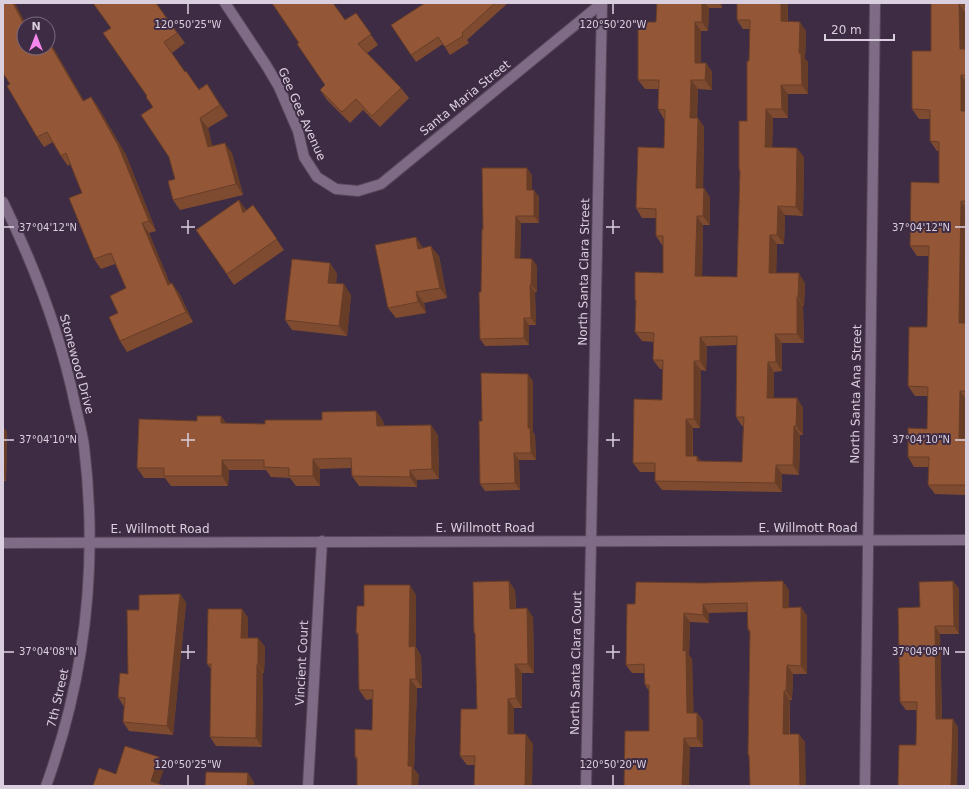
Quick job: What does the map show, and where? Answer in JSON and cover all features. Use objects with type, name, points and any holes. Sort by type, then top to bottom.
[{"type":"street","name":"Gee Gee Avenue","points":[[225,3],[279,87],[298,131],[304,157],[317,177],[336,190]]},
{"type":"street","name":"Santa Maria Street","points":[[336,190],[358,191],[381,184],[602,3]]},
{"type":"street","name":"North Santa Clara Street","points":[[592,541],[602,3]]},
{"type":"street","name":"North Santa Ana Street","points":[[865,786],[875,3]]},
{"type":"street","name":"Stonewood Drive","points":[[3,202],[6,217],[20,237],[48,304],[69,373],[84,444],[88,493],[89,542]]},
{"type":"street","name":"E. Willmott Road","points":[[3,543],[966,540]]},
{"type":"street","name":"Vincient Court","points":[[308,786],[322,541]]},
{"type":"street","name":"North Santa Clara Court","points":[[586,786],[592,541]]},
{"type":"street","name":"7th Street","points":[[46,786],[66,725],[82,650],[90,576],[89,542]]},
{"type":"building","points":[[3,3],[13,3],[20,16],[16,16],[16,56],[56,56],[56,55],[83,101],[91,97],[118,145],[149,221],[142,223],[168,285],[172,283],[186,312],[120,341],[109,317],[118,313],[110,296],[126,288],[111,253],[94,259],[69,198],[82,193],[66,153],[61,156],[47,132],[37,137],[7,86],[10,84],[3,73]]},
{"type":"building","points":[[93,3],[156,3],[177,33],[164,42],[199,90],[207,84],[220,105],[200,118],[208,147],[225,143],[236,184],[173,200],[168,181],[175,179],[169,157],[141,115],[153,107],[103,33],[111,28]]},
{"type":"building","points":[[272,3],[333,3],[345,20],[356,13],[371,34],[358,44],[401,88],[372,116],[356,99],[342,112],[320,90],[325,85],[297,44],[299,43]]},
{"type":"building","points":[[425,3],[495,3],[462,33],[463,36],[445,47],[438,37],[411,55],[391,25]]},
{"type":"building","points":[[657,3],[702,3],[702,22],[695,22],[695,63],[706,63],[705,80],[691,80],[690,118],[698,118],[696,188],[704,188],[703,216],[697,216],[695,276],[737,277],[740,170],[739,121],[747,121],[747,61],[749,61],[750,20],[737,20],[737,3],[781,3],[781,21],[800,22],[799,53],[801,53],[802,85],[781,85],[782,109],[766,109],[765,147],[797,148],[796,207],[778,206],[777,235],[770,235],[769,273],[799,273],[797,297],[797,334],[775,334],[776,362],[768,362],[767,398],[797,398],[796,426],[794,426],[793,465],[776,465],[775,483],[655,481],[655,463],[633,463],[634,399],[662,400],[663,360],[653,360],[654,333],[635,332],[635,272],[663,273],[663,236],[656,236],[656,209],[636,208],[638,147],[664,148],[665,110],[658,109],[659,80],[638,80],[638,22],[656,22]],"holes":[[[737,336],[736,417],[744,417],[742,462],[697,461],[697,456],[686,456],[686,419],[694,419],[694,361],[700,361],[700,337]]]},
{"type":"building","points":[[931,3],[966,3],[959,4],[960,49],[966,49],[966,75],[961,75],[961,111],[966,111],[966,201],[961,201],[959,323],[966,323],[966,391],[960,391],[959,438],[966,438],[966,485],[928,485],[929,457],[908,457],[908,428],[927,429],[928,387],[908,386],[909,327],[927,327],[929,246],[910,246],[911,182],[939,183],[939,142],[930,141],[930,110],[912,109],[912,51],[931,51]]},
{"type":"building","points":[[482,168],[527,168],[527,190],[534,190],[534,216],[516,216],[515,258],[532,259],[530,285],[531,318],[524,318],[524,338],[480,339],[479,292],[481,292],[483,229]]},
{"type":"building","points":[[239,200],[243,213],[253,205],[277,239],[227,274],[196,230]]},
{"type":"building","points":[[416,237],[418,249],[431,246],[440,288],[416,292],[418,302],[388,308],[375,245]]},
{"type":"building","points":[[292,259],[330,263],[328,283],[344,284],[339,326],[285,320]]},
{"type":"building","points":[[481,373],[528,374],[528,428],[530,428],[531,453],[514,453],[515,483],[480,484],[479,421],[482,421]]},
{"type":"building","points":[[376,411],[377,426],[431,425],[432,469],[410,470],[410,477],[352,476],[351,458],[313,459],[313,476],[289,476],[289,468],[264,467],[264,460],[222,460],[222,476],[164,476],[164,468],[137,468],[139,419],[197,421],[197,416],[221,416],[221,423],[265,424],[265,420],[322,420],[322,412]]},
{"type":"building","points":[[509,581],[510,609],[527,608],[528,664],[515,664],[516,698],[508,699],[508,734],[526,734],[525,786],[474,786],[475,756],[460,756],[461,709],[477,709],[473,582]]},
{"type":"building","points":[[783,581],[783,608],[801,607],[801,666],[787,665],[786,691],[784,691],[783,734],[799,734],[800,786],[750,786],[748,755],[750,630],[748,630],[747,603],[703,604],[703,615],[684,613],[683,651],[686,650],[687,713],[697,713],[697,738],[684,738],[682,786],[624,786],[625,731],[649,731],[649,685],[645,685],[644,664],[626,665],[627,604],[635,604],[636,582],[703,583]]},
{"type":"building","points":[[953,581],[954,626],[935,626],[936,719],[953,719],[951,785],[954,786],[898,786],[899,745],[916,745],[917,702],[900,702],[898,608],[920,607],[919,582]]},
{"type":"building","points":[[364,585],[410,585],[409,647],[415,646],[416,679],[410,679],[408,766],[412,766],[412,786],[357,786],[355,729],[372,730],[373,690],[359,690],[358,633],[356,633],[357,606],[364,606]]},
{"type":"building","points":[[180,594],[167,726],[123,722],[125,698],[118,697],[120,673],[128,674],[127,610],[139,610],[139,595]]},
{"type":"building","points":[[208,609],[242,609],[241,638],[258,638],[256,738],[210,737],[211,664],[207,664]]},
{"type":"building","points":[[125,746],[159,757],[151,781],[162,786],[93,786],[99,768],[116,774]]},
{"type":"building","points":[[206,772],[248,773],[247,786],[205,786]]}]
